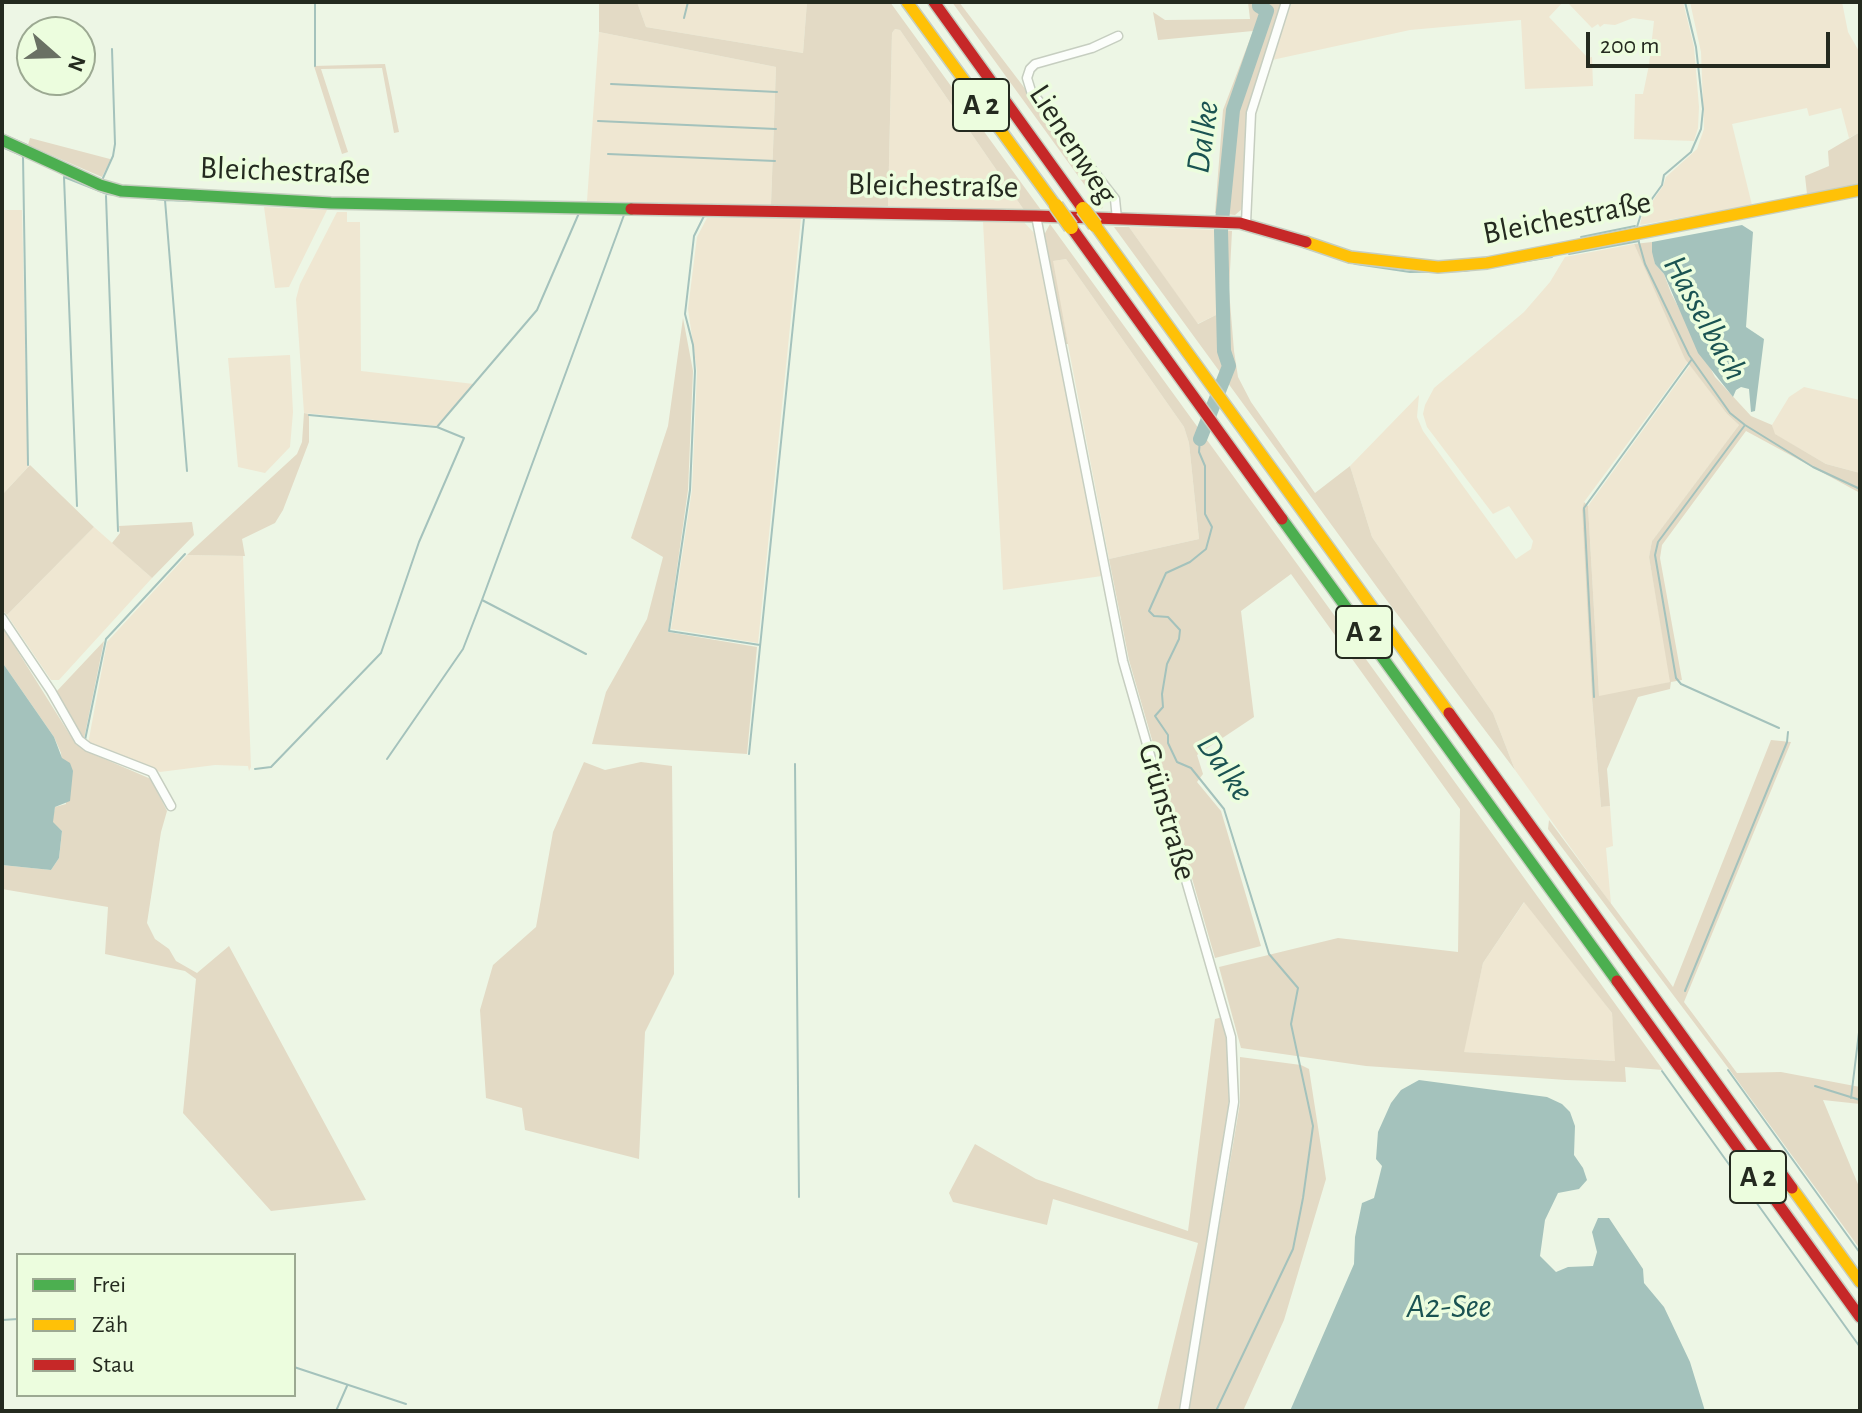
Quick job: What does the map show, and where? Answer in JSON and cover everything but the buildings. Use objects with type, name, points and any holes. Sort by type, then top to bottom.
[{"type":"main road","name":"A 2","points":[[907,2],[1860,1317]]},
{"type":"main road","name":"A 2","points":[[934,2],[1860,1282]]},
{"type":"main road","name":"Bleichestraße","points":[[2,140],[100,185],[133,192],[331,203],[1036,216],[1243,223],[1350,257],[1411,265],[1463,266],[1860,190]]},
{"type":"street","points":[[1243,223],[1251,113],[1286,2]]},
{"type":"street","name":"Lienenweg","points":[[1117,219],[1115,199],[1031,91],[1027,78],[1035,64],[1092,48],[1118,36]]},
{"type":"street","name":"Grünstraße","points":[[1036,216],[1123,661],[1231,1037],[1234,1102],[1184,1411]]},
{"type":"street","points":[[2,618],[51,691],[79,740],[88,747],[152,772],[171,806]]},
{"type":"shaded area","points":[[599,2],[637,2],[646,27],[803,53],[807,2],[890,2],[1041,210],[1024,210],[900,30],[895,29],[892,33],[888,206],[771,205],[776,67],[599,32]]},
{"type":"shaded area","points":[[637,2],[807,2],[803,53],[646,27]]},
{"type":"shaded area","points":[[952,2],[959,2],[1106,195],[1102,209]]},
{"type":"shaded area","points":[[1248,2],[1283,2],[1247,112],[1242,209],[1235,215],[1215,213],[1223,110],[1253,31],[1158,40],[1153,12],[1165,20],[1250,19]]},
{"type":"shaded area","points":[[1292,2],[1563,2],[1549,17],[1588,58],[1592,57],[1593,86],[1525,89],[1521,20],[1410,30],[1272,60]]},
{"type":"shaded area","points":[[1567,2],[1683,2],[1694,47],[1699,107],[1694,141],[1634,139],[1635,94],[1643,94],[1654,21],[1633,18],[1615,25],[1604,24],[1600,27],[1598,24],[1592,28]]},
{"type":"shaded area","points":[[1690,2],[1842,2],[1848,32],[1860,53],[1860,132],[1849,138],[1841,108],[1809,116],[1807,108],[1732,124],[1752,205],[1640,225],[1642,216],[1666,177],[1697,149],[1704,129],[1701,52]]},
{"type":"shaded area","points":[[895,29],[900,30],[1024,210],[888,206],[892,33]]},
{"type":"shaded area","points":[[599,32],[776,67],[771,205],[587,201]]},
{"type":"shaded area","points":[[385,64],[399,132],[394,133],[382,68],[321,69],[348,152],[342,154],[314,66]]},
{"type":"shaded area","points":[[1860,132],[1860,184],[1807,194],[1805,176],[1829,166],[1828,151]]},
{"type":"shaded area","points":[[30,138],[111,159],[102,177],[28,145]]},
{"type":"shaded area","points":[[264,207],[327,210],[289,287],[275,288]]},
{"type":"shaded area","points":[[2,210],[22,210],[28,467],[2,495]]},
{"type":"shaded area","points":[[337,212],[347,212],[347,222],[360,222],[361,371],[474,384],[437,426],[304,413],[296,299],[300,284]]},
{"type":"shaded area","points":[[707,218],[801,218],[758,643],[671,629],[692,490],[697,371],[688,309],[697,237]]},
{"type":"shaded area","points":[[1023,221],[1034,233],[1102,576],[1003,590],[983,222]]},
{"type":"shaded area","points":[[1050,224],[1663,1070],[1625,1067],[1626,1082],[1566,1080],[1366,1066],[1241,1048],[1219,967],[1338,938],[1458,952],[1460,809],[1291,574],[1241,611],[1254,717],[1197,755],[1203,774],[1197,782],[1221,811],[1261,946],[1215,958],[1129,660],[1109,559],[1199,539],[1189,443],[1184,427],[1066,259],[1053,261],[1068,344],[1065,344],[1044,235]],"holes":[[[1524,902],[1612,1013],[1615,1061],[1464,1052],[1483,963]]]},
{"type":"shaded area","points":[[1114,227],[1129,227],[1198,324],[1216,315],[1219,230],[1232,231],[1229,290],[1234,351],[1238,377],[1251,402],[1315,493],[1350,466],[1372,537],[1493,713],[1515,770],[1382,594]]},
{"type":"shaded area","points":[[1129,227],[1219,230],[1216,315],[1197,324]]},
{"type":"shaded area","points":[[1652,242],[1655,264],[1664,274],[1715,377],[1751,416],[1772,425],[1775,434],[1826,464],[1860,473],[1860,493],[1746,431],[1662,545],[1660,558],[1682,680],[1671,682],[1670,689],[1638,697],[1607,769],[1610,806],[1601,807],[1592,698],[1584,502],[1588,506],[1599,696],[1670,682],[1649,557],[1652,541],[1739,425],[1685,359],[1634,244]]},
{"type":"shaded area","points":[[1634,244],[1688,362],[1584,502],[1582,510],[1601,807],[1610,806],[1613,846],[1606,848],[1611,904],[1515,770],[1493,713],[1372,537],[1350,466],[1419,395],[1417,417],[1423,431],[1516,559],[1531,549],[1533,541],[1509,506],[1493,514],[1427,427],[1423,414],[1425,405],[1434,388],[1524,312],[1550,282],[1565,257]]},
{"type":"shaded area","points":[[1066,259],[1184,427],[1189,443],[1199,539],[1109,559],[1052,261]]},
{"type":"shaded area","points":[[683,318],[693,371],[688,490],[668,632],[757,647],[747,754],[592,744],[606,692],[647,619],[663,557],[631,538],[668,426]]},
{"type":"shaded area","points":[[290,355],[293,412],[290,447],[265,473],[238,467],[228,358]]},
{"type":"shaded area","points":[[1690,365],[1739,425],[1652,541],[1649,557],[1671,682],[1599,697],[1588,506]]},
{"type":"shaded area","points":[[1804,387],[1860,400],[1860,473],[1826,464],[1774,434],[1772,425],[1789,397]]},
{"type":"shaded area","points":[[304,413],[309,414],[309,442],[275,523],[242,539],[245,556],[187,555],[297,454],[302,442]]},
{"type":"shaded area","points":[[30,465],[94,527],[7,615],[2,610],[2,495]]},
{"type":"shaded area","points":[[192,522],[194,535],[152,578],[112,543],[120,533],[119,526]]},
{"type":"shaded area","points":[[94,527],[152,578],[59,680],[51,680],[7,615]]},
{"type":"shaded area","points":[[187,555],[243,556],[249,771],[248,766],[215,765],[160,772],[88,744],[107,642]]},
{"type":"shaded area","points":[[2,626],[75,743],[86,751],[151,779],[167,811],[147,923],[155,939],[169,949],[176,961],[197,973],[229,946],[366,1200],[271,1211],[183,1113],[196,979],[185,971],[105,954],[108,907],[2,889],[2,865],[51,870],[59,858],[62,831],[52,822],[55,807],[66,804],[61,753],[54,737],[2,662]]},
{"type":"shaded area","points":[[104,641],[84,739],[56,692]]},
{"type":"shaded area","points":[[1771,740],[1791,742],[1684,1002],[1737,1073],[1781,1072],[1860,1087],[1860,1104],[1823,1100],[1860,1189],[1860,1249],[1548,829],[1549,820],[1673,987]]},
{"type":"shaded area","points":[[584,762],[605,770],[641,762],[672,766],[674,974],[645,1032],[639,1159],[525,1130],[522,1108],[486,1098],[480,1010],[493,965],[536,927],[553,832]]},
{"type":"shaded area","points":[[1525,901],[1612,1013],[1616,1061],[1463,1052],[1483,963]]},
{"type":"shaded area","points":[[1223,1017],[1228,1052],[1229,1101],[1180,1411],[1157,1411],[1198,1243],[1053,1199],[1047,1225],[953,1202],[949,1193],[975,1144],[1036,1179],[1188,1231],[1215,1019]]},
{"type":"shaded area","points":[[1240,1057],[1301,1065],[1309,1069],[1326,1179],[1284,1320],[1243,1411],[1188,1411],[1240,1103]]},
{"type":"water","points":[[1742,225],[1753,232],[1746,327],[1764,339],[1755,411],[1751,412],[1749,389],[1741,387],[1733,397],[1698,353],[1652,252],[1652,242]]},
{"type":"water","points":[[2,662],[54,737],[62,758],[70,763],[73,771],[70,801],[55,807],[53,822],[62,831],[59,858],[51,870],[2,865]]},
{"type":"water","name":"A2-See","points":[[1419,1080],[1547,1097],[1570,1112],[1575,1126],[1574,1155],[1587,1180],[1579,1189],[1558,1193],[1545,1220],[1540,1256],[1556,1272],[1568,1267],[1593,1266],[1597,1252],[1592,1232],[1598,1218],[1609,1218],[1643,1269],[1644,1283],[1664,1307],[1690,1362],[1705,1411],[1290,1411],[1354,1264],[1355,1237],[1362,1203],[1374,1198],[1382,1166],[1376,1159],[1378,1132],[1391,1103],[1401,1090]]},
{"type":"waterway","points":[[315,2],[315,66]]},
{"type":"waterway","points":[[684,18],[688,2]]},
{"type":"waterway","name":"Dalke","points":[[1200,439],[1229,366],[1224,351],[1221,231],[1233,110],[1267,11],[1259,6],[1259,2]]},
{"type":"waterway","name":"Hasselbach","points":[[1637,227],[1641,214],[1662,185],[1664,175],[1691,152],[1701,129],[1703,109],[1696,47],[1685,2]]},
{"type":"waterway","points":[[103,178],[115,144],[112,49]]},
{"type":"waterway","points":[[611,84],[777,92]]},
{"type":"waterway","points":[[598,121],[776,129]]},
{"type":"waterway","points":[[2,134],[27,145]]},
{"type":"waterway","points":[[2,147],[23,156],[28,465]]},
{"type":"waterway","points":[[608,154],[775,161]]},
{"type":"waterway","points":[[77,506],[64,177],[107,194],[165,200]]},
{"type":"waterway","points":[[106,196],[118,531]]},
{"type":"waterway","points":[[187,471],[165,200],[215,202]]},
{"type":"waterway","points":[[255,769],[271,767],[381,653],[419,542],[464,438],[437,427],[537,310],[579,213],[597,213]]},
{"type":"waterway","points":[[482,600],[624,215]]},
{"type":"waterway","points":[[704,216],[694,236],[685,314],[693,345],[695,371],[690,490],[669,631],[760,645]]},
{"type":"waterway","points":[[749,754],[804,218]]},
{"type":"waterway","points":[[1581,237],[1635,226]]},
{"type":"waterway","name":"Hasselbach","points":[[1638,239],[1645,264],[1689,355],[1730,413],[1813,467],[1860,489]]},
{"type":"waterway","points":[[1569,254],[1639,241]]},
{"type":"waterway","points":[[1303,247],[1356,264],[1410,272],[1464,271],[1552,257]]},
{"type":"waterway","points":[[1594,697],[1584,508],[1692,359]]},
{"type":"waterway","points":[[309,415],[436,427]]},
{"type":"waterway","points":[[1745,425],[1658,542],[1655,555],[1676,678],[1681,684],[1779,728]]},
{"type":"waterway","name":"Dalke","points":[[1200,439],[1199,452],[1205,466],[1205,514],[1212,527],[1206,549],[1190,562],[1166,573],[1149,611],[1154,616],[1168,617],[1180,630],[1167,664],[1163,707],[1155,716],[1168,735],[1168,743],[1177,762],[1191,768],[1224,809],[1269,954],[1298,988],[1291,1024],[1313,1126],[1293,1249],[1216,1411]]},
{"type":"waterway","points":[[85,740],[106,639],[185,554]]},
{"type":"waterway","points":[[387,759],[463,649],[482,600],[586,654]]},
{"type":"waterway","points":[[1685,991],[1787,742],[1788,732]]},
{"type":"waterway","points":[[795,764],[799,1197]]},
{"type":"waterway","points":[[1851,1098],[1860,1024]]},
{"type":"waterway","points":[[1728,1070],[1860,1253]]},
{"type":"waterway","points":[[1662,1071],[1860,1347]]},
{"type":"waterway","points":[[1815,1086],[1860,1100]]},
{"type":"waterway","points":[[2,1320],[16,1319]]},
{"type":"waterway","points":[[296,1368],[406,1404]]},
{"type":"waterway","points":[[336,1411],[347,1386]]},
{"type":"traffic: fast","points":[[2,140],[100,185],[121,191],[331,203],[631,209]]},
{"type":"traffic: fast","points":[[1282,519],[1617,981]]},
{"type":"traffic: slow","points":[[907,2],[1056,206]]},
{"type":"traffic: slow","points":[[1306,242],[1350,257],[1438,267],[1487,263],[1860,190]]},
{"type":"traffic: slow","points":[[1056,206],[1071,227]]},
{"type":"traffic: slow","points":[[1083,209],[1095,225]]},
{"type":"traffic: slow","points":[[1095,225],[1449,713]]},
{"type":"traffic: slow","points":[[1792,1188],[1860,1282]]},
{"type":"traffic: jam","points":[[934,2],[1083,209]]},
{"type":"traffic: jam","points":[[631,209],[1240,223],[1306,242]]},
{"type":"traffic: jam","points":[[1071,227],[1282,519]]},
{"type":"traffic: jam","points":[[1449,713],[1792,1188]]},
{"type":"traffic: jam","points":[[1617,981],[1860,1317]]}]
